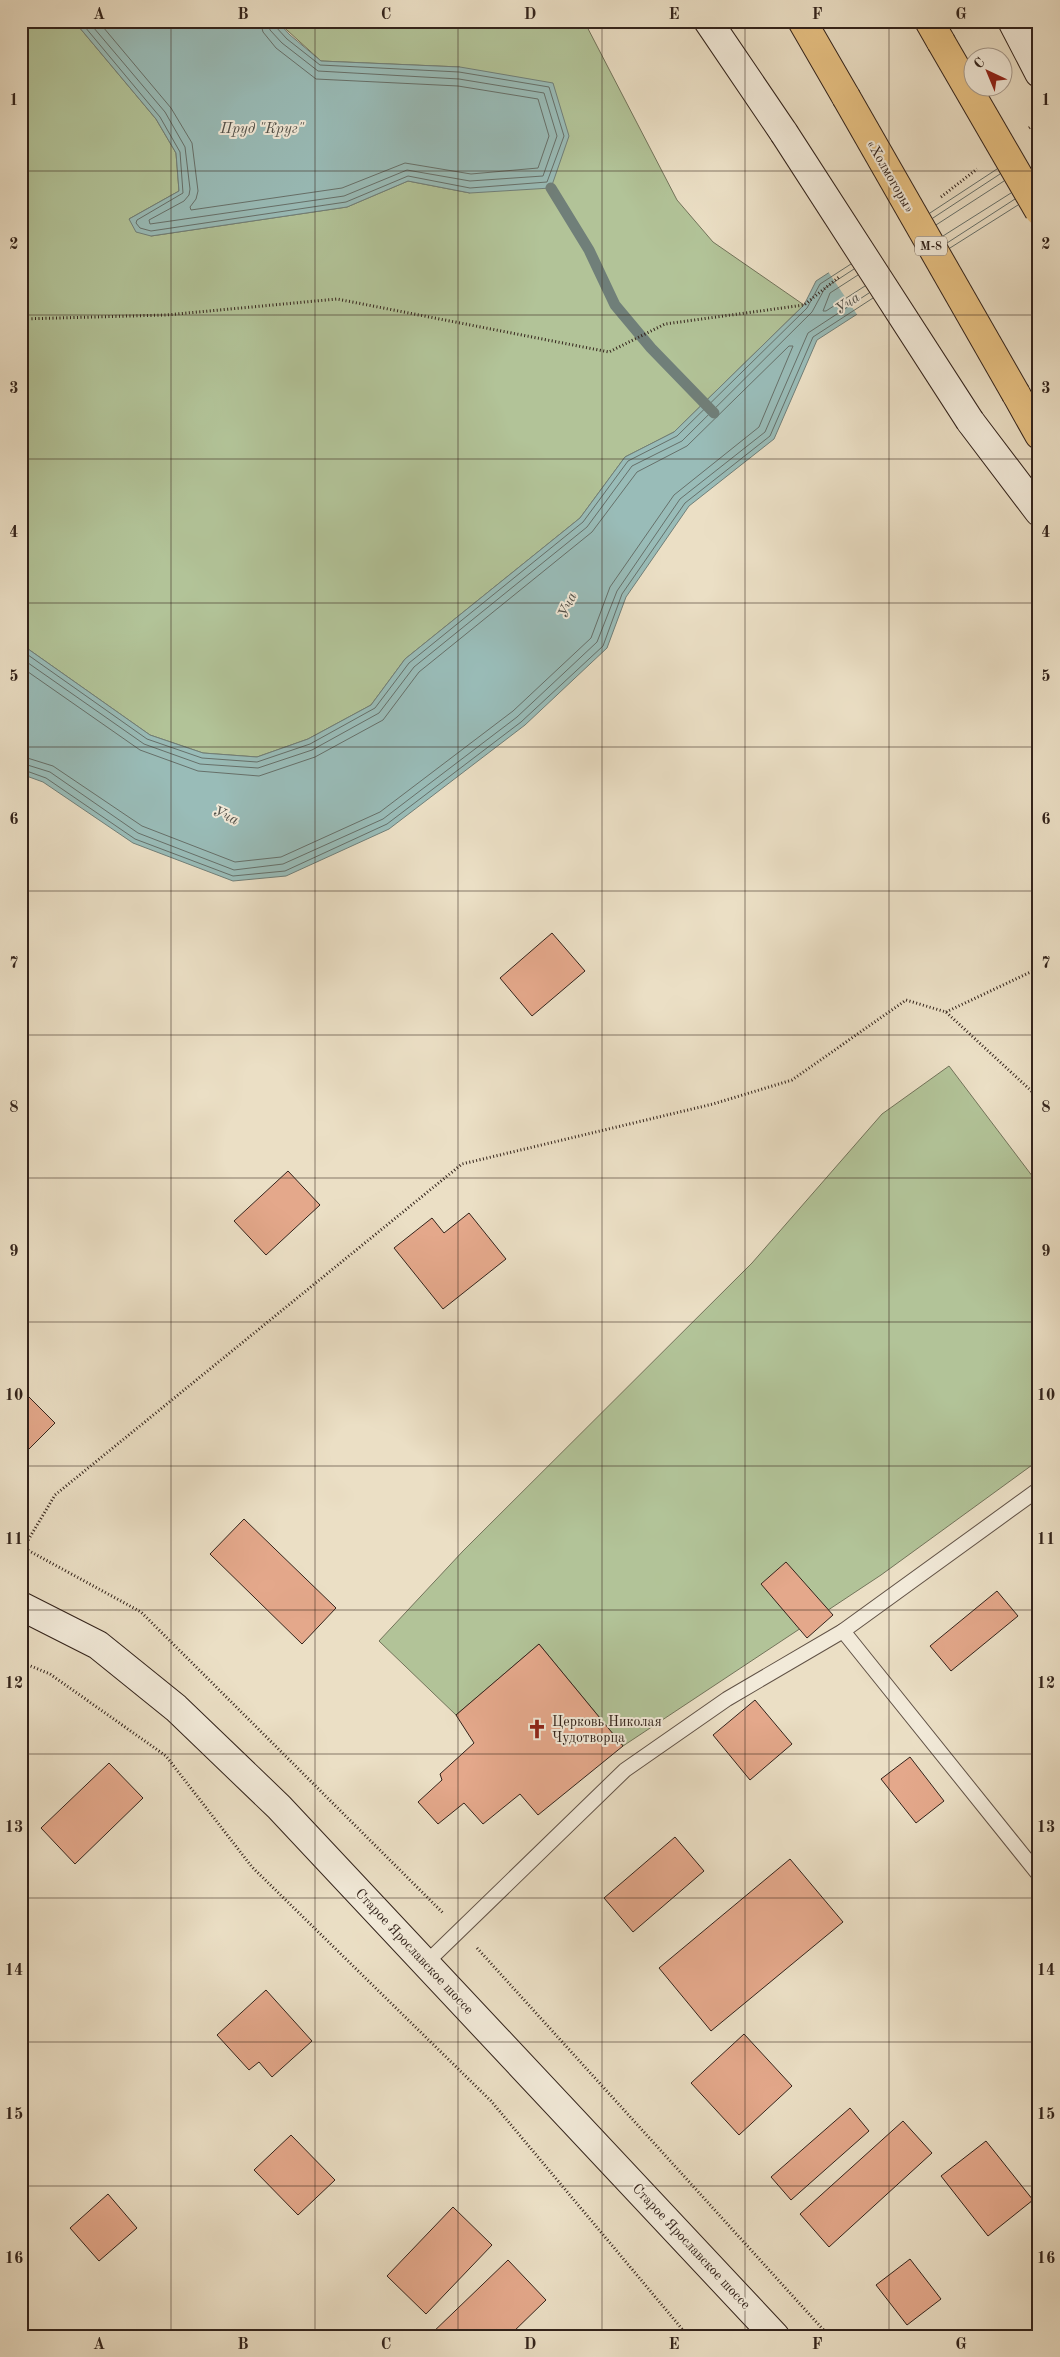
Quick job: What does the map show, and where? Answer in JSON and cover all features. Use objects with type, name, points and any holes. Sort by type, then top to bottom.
[{"type":"highway","name":"«Холмогоры»","points":[[802,21],[1039,435]]},
{"type":"highway","points":[[935,31],[1039,211]]},
{"type":"main road","points":[[708,21],[784,133],[970,421],[1039,512]]},
{"type":"main road","points":[[1012,21],[1039,73]]},
{"type":"main road","name":"Старое Ярославское шоссе","points":[[21,1606],[98,1645],[176,1708],[279,1807],[775,2336]]},
{"type":"lane","points":[[426,1963],[625,1770],[727,1699],[843,1631],[1039,1489]]},
{"type":"lane","points":[[843,1631],[1039,1875]]},
{"type":"path","points":[[1023,133],[1039,121]]},
{"type":"path","points":[[937,200],[984,164]]},
{"type":"path","points":[[21,319],[166,315],[337,299],[609,352],[665,324],[804,305],[843,274]]},
{"type":"path","points":[[946,1012],[1039,968]]},
{"type":"path","points":[[21,1552],[54,1495],[462,1164],[713,1104],[792,1080],[906,1000],[946,1012],[1039,1098]]},
{"type":"path","points":[[21,1662],[50,1674],[166,1756],[252,1867],[490,2101],[688,2336]]},
{"type":"green space","points":[[21,21],[74,21],[156,119],[176,153],[179,191],[129,219],[151,236],[347,207],[408,181],[470,193],[460,67],[321,61],[277,21],[584,21],[677,200],[713,242],[804,305],[674,432],[625,457],[580,518],[405,659],[371,705],[308,739],[257,757],[203,753],[150,735],[21,644]]},
{"type":"green space","points":[[949,1066],[1039,1185],[1039,1460],[881,1575],[623,1746],[539,1644],[456,1715],[379,1641],[463,1551],[752,1263],[882,1114]]},
{"type":"water","name":"Пруд \"Круг\"","points":[[74,21],[277,21],[290,35],[321,61],[460,67],[553,83],[569,136],[551,188],[470,193],[408,181],[347,207],[151,236],[136,232],[129,219],[179,191],[176,153],[156,119]]},
{"type":"water","name":"Уча","points":[[1039,136],[1039,197],[817,340],[774,439],[689,506],[626,597],[607,648],[525,725],[389,829],[286,876],[233,881],[133,843],[43,782],[21,774],[21,644],[150,735],[203,753],[257,757],[308,739],[371,705],[405,659],[580,518],[625,457],[674,432],[804,305],[816,281]]},
{"type":"pier","points":[[1039,134],[1039,200],[858,316],[827,270]]},
{"type":"building","points":[[552,933],[585,971],[532,1016],[500,978]]},
{"type":"building","points":[[288,1171],[320,1205],[266,1255],[234,1221]]},
{"type":"building","points":[[469,1213],[506,1259],[443,1309],[394,1248],[432,1218],[444,1233]]},
{"type":"building","points":[[21,1389],[55,1423],[29,1449],[21,1441]]},
{"type":"building","points":[[244,1519],[336,1608],[302,1644],[210,1554]]},
{"type":"building","points":[[786,1562],[833,1615],[807,1638],[761,1584]]},
{"type":"building","points":[[997,1591],[1018,1616],[951,1671],[930,1646]]},
{"type":"building","name":"Церковь Николая Чудотворца","points":[[539,1644],[623,1746],[538,1815],[520,1794],[483,1824],[464,1803],[438,1824],[418,1802],[442,1780],[440,1774],[474,1743],[456,1715]]},
{"type":"building","points":[[755,1700],[792,1744],[750,1780],[713,1735]]},
{"type":"building","points":[[910,1757],[944,1801],[916,1823],[881,1779]]},
{"type":"building","points":[[109,1763],[143,1798],[75,1864],[41,1828]]},
{"type":"building","points":[[675,1837],[704,1871],[633,1932],[604,1898]]},
{"type":"building","points":[[790,1859],[843,1922],[711,2031],[659,1968]]},
{"type":"building","points":[[266,1990],[312,2041],[272,2077],[259,2062],[249,2070],[217,2035]]},
{"type":"building","points":[[744,2034],[792,2086],[739,2135],[691,2083]]},
{"type":"building","points":[[850,2108],[869,2131],[791,2200],[771,2177]]},
{"type":"building","points":[[903,2121],[932,2153],[829,2247],[800,2214]]},
{"type":"building","points":[[291,2135],[335,2180],[298,2215],[254,2170]]},
{"type":"building","points":[[986,2141],[1033,2200],[988,2236],[941,2176]]},
{"type":"building","points":[[108,2194],[137,2228],[99,2261],[70,2228]]},
{"type":"building","points":[[453,2207],[492,2245],[426,2314],[387,2276]]},
{"type":"building","points":[[910,2259],[941,2299],[907,2325],[876,2285]]},
{"type":"building","points":[[508,2260],[546,2300],[509,2336],[429,2336]]},
{"type":"waterway","points":[[551,188],[589,250],[615,305],[651,348],[714,413]]},
{"type":"place","name":"Церковь Николая Чудотворца","points":[[537,1729]]}]
